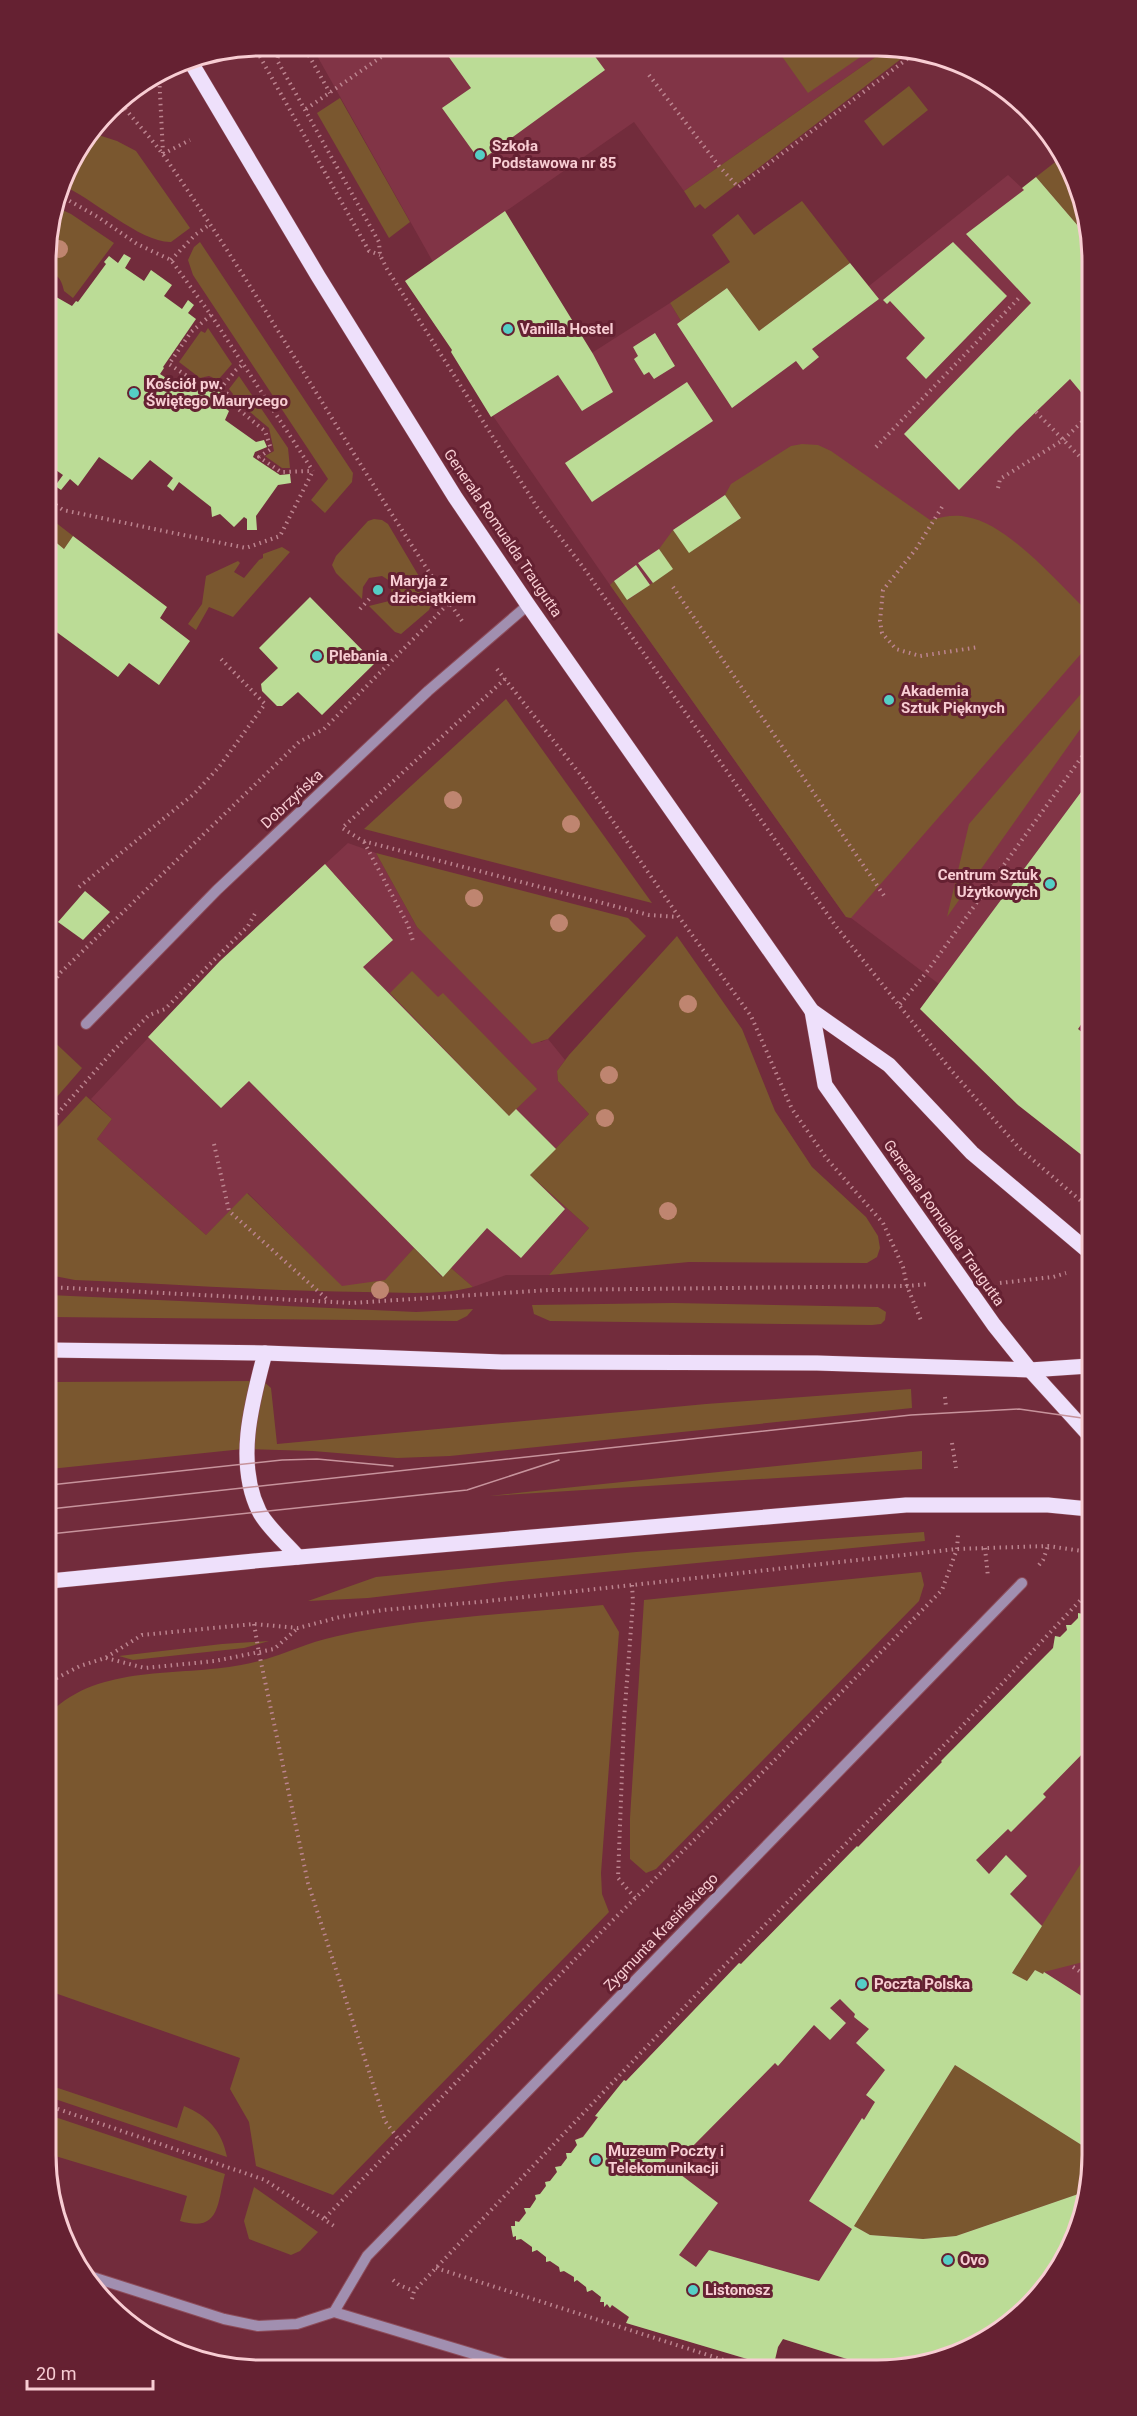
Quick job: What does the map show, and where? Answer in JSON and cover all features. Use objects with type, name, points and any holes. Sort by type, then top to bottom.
[{"type":"main road","name":"Generała Romualda Traugutta","points":[[194,67],[326,290],[455,497],[812,1011],[889,1065],[972,1153],[1081,1245]]},
{"type":"main road","name":"Generała Romualda Traugutta","points":[[812,1011],[825,1085],[994,1325],[1030,1370],[1081,1427]]},
{"type":"main road","points":[[56,1350],[265,1353],[502,1362],[828,1363],[1030,1370],[1081,1367]]},
{"type":"main road","points":[[265,1353],[251,1406],[247,1464],[259,1512],[298,1557]]},
{"type":"main road","points":[[56,1580],[298,1557],[906,1505],[1048,1505],[1081,1508]]},
{"type":"street","name":"Dobrzyńska","points":[[86,1024],[217,890],[428,691],[528,605]]},
{"type":"street","name":"Zygmunta Krasińskiego","points":[[334,2312],[367,2256],[1022,1583]]},
{"type":"street","points":[[97,2278],[224,2319],[258,2325],[297,2324],[334,2312],[493,2360]]},
{"type":"path","points":[[260,56],[369,251],[380,255]]},
{"type":"path","points":[[278,56],[277,60],[379,242],[380,255],[537,507],[583,567],[836,925],[950,1069],[1019,1148],[1082,1201]]},
{"type":"path","points":[[309,56],[330,93]]},
{"type":"path","points":[[306,109],[383,56]]},
{"type":"path","points":[[649,75],[719,166],[738,187],[909,58]]},
{"type":"path","points":[[159,82],[163,154]]},
{"type":"path","points":[[123,108],[163,154],[466,628]]},
{"type":"path","points":[[121,111],[125,111]]},
{"type":"path","points":[[163,154],[190,140]]},
{"type":"path","points":[[65,198],[98,217],[137,244],[171,260],[211,315],[313,471]]},
{"type":"path","points":[[171,260],[195,235],[209,225]]},
{"type":"path","points":[[876,447],[1019,298]]},
{"type":"path","points":[[211,315],[191,332],[170,364],[196,382],[210,381],[229,395],[227,399],[265,430],[271,449],[259,457],[281,472],[313,471]]},
{"type":"path","points":[[220,389],[243,364]]},
{"type":"path","points":[[1036,412],[1082,459]]},
{"type":"path","points":[[998,488],[1000,479],[1063,440],[1082,421]]},
{"type":"path","points":[[56,505],[63,510],[246,548],[280,536],[313,471]]},
{"type":"path","points":[[942,507],[916,549],[883,590],[880,621],[882,633],[896,649],[920,657],[979,647]]},
{"type":"path","points":[[673,586],[885,897]]},
{"type":"path","points":[[360,609],[372,596]]},
{"type":"path","points":[[56,979],[299,742],[324,729],[449,603]]},
{"type":"path","points":[[79,887],[194,794],[219,767],[264,704],[221,659]]},
{"type":"path","points":[[493,664],[583,778],[679,917],[752,1016],[792,1109],[827,1159],[883,1223],[903,1267],[907,1286],[922,1323]]},
{"type":"path","points":[[505,679],[342,828],[363,841],[649,915],[679,917]]},
{"type":"path","points":[[900,1004],[926,973],[1082,757]]},
{"type":"path","points":[[363,841],[408,925],[413,941]]},
{"type":"path","points":[[56,1115],[149,1015],[165,1009],[248,926],[257,910]]},
{"type":"path","points":[[230,944],[233,948]]},
{"type":"path","points":[[214,1144],[229,1211],[330,1301]]},
{"type":"path","points":[[1002,1283],[1053,1277],[1074,1270]]},
{"type":"path","points":[[56,1287],[351,1303],[549,1290],[907,1286],[938,1283]]},
{"type":"path","points":[[952,1443],[956,1468]]},
{"type":"path","points":[[325,2218],[657,1875],[757,1778],[942,1590],[957,1549],[958,1529]]},
{"type":"path","points":[[1043,1560],[1048,1546]]},
{"type":"path","points":[[56,1679],[80,1666],[105,1658],[142,1635],[254,1624],[298,1628],[339,1617],[383,1610],[632,1586],[957,1549],[1048,1546],[1081,1551]]},
{"type":"path","points":[[985,1548],[988,1578]]},
{"type":"path","points":[[632,1586],[618,1878],[635,1898]]},
{"type":"path","points":[[412,2299],[414,2291],[707,1983],[951,1738],[1081,1599]]},
{"type":"path","points":[[254,1624],[308,1883],[385,2121],[399,2140]]},
{"type":"path","points":[[105,1658],[145,1668],[214,1661],[274,1648],[298,1628]]},
{"type":"path","points":[[1073,1967],[1081,1972]]},
{"type":"path","points":[[56,2108],[265,2180],[334,2226]]},
{"type":"path","points":[[436,2268],[724,2360]]},
{"type":"path","points":[[393,2280],[414,2291]]},
{"type":"shaded area","name":"Szkoła Podstawowa nr 85","points":[[317,56],[877,56],[684,191],[634,122],[433,262]]},
{"type":"shaded area","points":[[782,56],[862,56],[808,93]]},
{"type":"shaded area","points":[[877,56],[903,57],[705,209],[700,204],[695,208],[684,191]]},
{"type":"shaded area","points":[[909,86],[928,110],[883,146],[864,121]]},
{"type":"shaded area","points":[[340,98],[410,222],[389,238],[317,113]]},
{"type":"shaded area","points":[[99,135],[136,151],[190,228],[171,242],[159,240],[131,228],[69,188],[77,170]]},
{"type":"shaded area","points":[[1055,162],[1071,195],[1079,227],[1036,177]]},
{"type":"shaded area","name":"Akademia Sztuk Pięknych","points":[[1008,175],[1022,188],[1036,177],[1079,227],[1082,261],[1082,1155],[1018,1105],[920,1009],[939,984],[851,918],[846,917],[493,416],[670,303],[681,321],[727,288],[850,263],[869,286]]},
{"type":"shaded area","points":[[802,201],[850,263],[759,331],[727,288],[681,321],[670,303],[730,262],[712,235],[738,214],[754,235]]},
{"type":"shaded area","points":[[62,210],[114,243],[73,298],[64,291],[56,275],[56,247]]},
{"type":"shaded area","points":[[200,242],[353,473],[352,482],[325,513],[311,500],[328,479],[193,275],[188,260],[194,247]]},
{"type":"shaded area","points":[[208,328],[232,364],[218,380],[209,376],[200,378],[179,362],[201,331],[205,333]]},
{"type":"shaded area","points":[[239,376],[288,448],[290,468],[282,468],[265,456],[274,451],[269,428],[232,397],[233,394],[229,389]]},
{"type":"shaded area","points":[[818,445],[831,451],[930,520],[962,516],[983,522],[999,530],[1031,555],[1082,606],[1082,653],[851,918],[846,917],[610,585],[614,581],[628,600],[672,569],[659,549],[673,530],[689,552],[741,518],[725,495],[731,484],[791,446]]},
{"type":"shaded area","points":[[374,519],[388,524],[433,600],[429,610],[401,634],[395,632],[369,606],[389,601],[392,594],[390,581],[382,576],[369,578],[363,587],[362,599],[336,573],[332,565],[336,556],[368,521]]},
{"type":"shaded area","points":[[56,523],[73,536],[64,549],[56,542]]},
{"type":"shaded area","points":[[282,547],[290,552],[233,617],[209,607],[196,630],[188,624],[202,604],[206,576],[238,561],[240,563],[234,572],[244,578],[263,558],[263,554]]},
{"type":"shaded area","points":[[1082,693],[1082,727],[947,917],[969,824]]},
{"type":"shaded area","points":[[506,699],[652,903],[364,829]]},
{"type":"shaded area","points":[[348,843],[376,853],[417,927],[541,1042],[548,1039],[565,1060],[557,1071],[558,1081],[589,1114],[530,1175],[589,1228],[549,1275],[506,1275],[473,1287],[451,1268],[443,1277],[414,1248],[385,1281],[342,1287],[248,1193],[206,1235],[97,1139],[112,1119],[91,1099],[220,961]]},
{"type":"shaded area","points":[[376,853],[628,918],[646,936],[548,1039],[532,1044],[417,927]]},
{"type":"shaded area","points":[[677,936],[742,1029],[775,1111],[812,1167],[866,1217],[878,1236],[880,1248],[877,1257],[867,1263],[689,1262],[549,1275],[589,1228],[530,1175],[589,1114],[558,1081],[557,1071]]},
{"type":"shaded area","points":[[412,971],[438,997],[443,993],[537,1089],[509,1116],[390,993]]},
{"type":"shaded area","points":[[56,1044],[82,1068],[56,1098]]},
{"type":"shaded area","points":[[86,1096],[112,1119],[97,1139],[206,1235],[247,1193],[342,1286],[385,1280],[414,1248],[442,1277],[451,1268],[473,1287],[432,1293],[405,1293],[255,1289],[75,1280],[56,1276],[56,1128]]},
{"type":"shaded area","points":[[56,1295],[416,1312],[473,1309],[467,1316],[457,1321],[56,1317]]},
{"type":"shaded area","points":[[673,1303],[878,1307],[886,1312],[885,1320],[881,1324],[872,1325],[550,1321],[534,1314],[532,1305]]},
{"type":"shaded area","points":[[263,1381],[271,1388],[277,1444],[706,1404],[911,1389],[912,1408],[450,1456],[397,1458],[313,1451],[243,1449],[56,1468],[56,1382]]},
{"type":"shaded area","points":[[922,1451],[922,1469],[489,1496],[526,1492]]},
{"type":"shaded area","points":[[924,1532],[925,1541],[511,1581],[368,1598],[308,1601],[376,1577],[636,1552]]},
{"type":"shaded area","points":[[921,1572],[924,1585],[919,1601],[656,1869],[646,1873],[630,1859],[630,1818],[644,1600]]},
{"type":"shaded area","points":[[603,1605],[619,1632],[601,1873],[602,1894],[609,1912],[333,2195],[256,2166],[249,2122],[230,2089],[240,2058],[56,1993],[56,1708],[92,1686],[116,1679],[241,1665],[346,1634],[440,1620]]},
{"type":"shaded area","points":[[1078,1613],[1081,1614],[1081,2169],[1078,2195],[1071,2221],[1054,2258],[1039,2280],[1001,2318],[965,2340],[847,2359],[783,2339],[778,2347],[775,2360],[751,2360],[626,2323],[628,2317],[612,2306],[610,2308],[607,2304],[604,2307],[604,2302],[600,2302],[601,2296],[592,2290],[587,2292],[586,2286],[577,2280],[574,2282],[573,2277],[564,2271],[560,2272],[559,2267],[550,2261],[546,2262],[546,2257],[537,2250],[532,2252],[532,2247],[522,2239],[516,2240],[516,2236],[513,2237],[511,2226],[515,2226],[515,2221],[519,2221],[526,2213],[524,2208],[530,2208],[536,2199],[535,2195],[540,2194],[546,2186],[545,2182],[550,2181],[557,2172],[555,2167],[562,2166],[567,2158],[566,2153],[571,2153],[577,2145],[575,2140],[583,2136],[597,2118],[595,2116],[624,2080],[626,2081],[739,1963],[741,1964],[858,1847],[1053,1648],[1055,1636],[1060,1637],[1067,1630],[1066,1625],[1071,1625],[1078,1618]]},
{"type":"shaded area","points":[[269,1641],[244,1648],[133,1660],[119,1656],[222,1644]]},
{"type":"shaded area","points":[[1081,1863],[1081,1963],[1043,1974],[1035,1970],[1027,1981],[1012,1973]]},
{"type":"shaded area","points":[[955,2065],[1081,2145],[1078,2194],[956,2236],[923,2239],[870,2235],[854,2226]]},
{"type":"shaded area","points":[[56,2087],[177,2128],[184,2106],[193,2110],[213,2126],[222,2139],[227,2157],[56,2099]]},
{"type":"shaded area","points":[[56,2117],[225,2174],[218,2205],[210,2219],[203,2223],[193,2224],[180,2221],[187,2196],[56,2156]]},
{"type":"shaded area","points":[[254,2187],[318,2232],[300,2251],[291,2255],[249,2239],[244,2221]]},
{"type":"building","points":[[448,56],[595,56],[605,70],[480,161],[442,108],[471,88]]},
{"type":"building","points":[[1036,177],[1079,227],[1082,261],[1082,393],[1070,379],[959,490],[904,434],[1031,303],[966,234],[1024,190],[1022,188]]},
{"type":"building","name":"Vanilla Hostel","points":[[505,211],[593,354],[613,392],[582,411],[558,375],[491,417],[451,352],[452,350],[405,281]]},
{"type":"building","points":[[953,242],[1007,296],[926,379],[906,358],[925,338],[890,301],[887,304],[883,300]]},
{"type":"building","name":"Kościół pw. Świętego Maurycego","points":[[124,254],[131,258],[125,268],[144,281],[151,270],[172,285],[164,296],[182,309],[188,300],[194,305],[188,313],[196,319],[160,374],[186,391],[191,384],[197,388],[209,384],[224,395],[225,408],[229,411],[225,420],[256,442],[264,440],[267,447],[255,452],[253,457],[280,475],[290,474],[291,483],[278,485],[256,516],[257,530],[247,530],[247,519],[244,517],[234,527],[220,514],[212,517],[211,507],[179,482],[173,491],[167,486],[173,478],[150,460],[132,480],[99,457],[78,486],[70,479],[61,490],[56,487],[63,475],[56,470],[56,297],[72,306],[76,301],[78,302],[106,264],[104,262],[109,256],[118,263]]},
{"type":"building","points":[[850,263],[879,299],[812,349],[819,357],[803,370],[796,361],[732,408],[677,324],[727,288],[759,331]]},
{"type":"building","points":[[655,333],[675,366],[654,379],[649,372],[644,375],[634,359],[638,356],[633,347]]},
{"type":"building","points":[[687,382],[713,421],[592,502],[565,463]]},
{"type":"building","points":[[725,495],[741,518],[689,553],[673,530]]},
{"type":"building","points":[[73,536],[167,607],[160,618],[190,641],[159,685],[129,663],[118,677],[56,632],[56,542],[64,549]]},
{"type":"building","points":[[659,549],[673,569],[653,583],[638,563]]},
{"type":"building","points":[[636,565],[650,585],[627,600],[614,581]]},
{"type":"building","name":"Plebania","points":[[310,597],[375,663],[322,715],[298,692],[282,706],[277,706],[262,691],[261,684],[278,668],[259,648]]},
{"type":"building","name":"Centrum Sztuk Użytkowych","points":[[1082,791],[1082,1024],[1078,1029],[1082,1032],[1082,1155],[1018,1105],[920,1009]]},
{"type":"building","points":[[325,864],[393,940],[363,967],[509,1116],[516,1109],[556,1149],[530,1175],[565,1209],[521,1258],[487,1228],[443,1277],[249,1081],[221,1108],[148,1037],[220,961]]},
{"type":"building","points":[[85,891],[110,912],[83,940],[58,922]]},
{"type":"building","name":"Poczta Polska","points":[[1078,1613],[1081,1614],[1081,1755],[1043,1794],[1046,1797],[1011,1832],[1008,1829],[976,1860],[989,1874],[1006,1855],[1027,1876],[1010,1894],[1042,1926],[1012,1973],[1027,1981],[1035,1970],[1043,1974],[1044,1972],[1081,1996],[1081,2145],[955,2065],[854,2226],[870,2235],[923,2239],[956,2236],[1078,2194],[1071,2221],[1060,2246],[1039,2280],[1021,2300],[990,2326],[955,2345],[929,2354],[903,2359],[853,2360],[783,2339],[778,2347],[775,2360],[751,2360],[626,2323],[629,2317],[612,2305],[610,2308],[607,2304],[604,2307],[604,2302],[600,2302],[601,2297],[592,2290],[587,2292],[586,2287],[577,2280],[574,2282],[574,2277],[564,2271],[560,2272],[559,2267],[550,2261],[546,2262],[546,2257],[537,2250],[532,2252],[532,2247],[521,2239],[516,2240],[516,2236],[513,2237],[511,2226],[515,2226],[515,2221],[519,2222],[526,2213],[524,2208],[530,2208],[536,2199],[535,2195],[540,2194],[546,2186],[545,2182],[550,2181],[557,2172],[555,2167],[561,2166],[567,2158],[566,2153],[571,2153],[577,2145],[575,2140],[583,2137],[598,2117],[595,2116],[624,2080],[626,2081],[739,1963],[741,1964],[858,1847],[1053,1648],[1055,1636],[1060,1637],[1067,1630],[1066,1625],[1071,1625],[1078,1618]],"holes":[[[840,1999],[855,2014],[854,2017],[869,2029],[856,2043],[885,2070],[866,2095],[875,2102],[864,2120],[862,2118],[809,2201],[852,2229],[819,2281],[709,2250],[696,2267],[679,2255],[718,2203],[664,2162],[677,2144],[687,2152],[775,2063],[778,2066],[814,2025],[830,2040],[846,2023],[830,2008]]]},
{"type":"tram line","points":[[56,1508],[911,1415],[1019,1409],[1081,1418]]},
{"type":"tram line","points":[[56,1484],[282,1460],[317,1459],[393,1466]]},
{"type":"tram line","points":[[56,1533],[467,1490],[559,1460]]},
{"type":"place","name":"Szkoła Podstawowa nr 85","points":[[480,155]]},
{"type":"place","name":"Vanilla Hostel","points":[[508,329]]},
{"type":"place","name":"Kościół pw. Świętego Maurycego","points":[[134,393]]},
{"type":"place","name":"Maryja z dzieciątkiem","points":[[378,590]]},
{"type":"place","name":"Plebania","points":[[317,656]]},
{"type":"place","name":"Akademia Sztuk Pięknych","points":[[889,700]]},
{"type":"place","name":"Centrum Sztuk Użytkowych","points":[[1050,884]]},
{"type":"place","name":"Poczta Polska","points":[[862,1984]]},
{"type":"place","name":"Muzeum Poczty i Telekomunikacji","points":[[596,2160]]},
{"type":"place","name":"Ovo","points":[[948,2260]]},
{"type":"place","name":"Listonosz","points":[[693,2290]]}]
